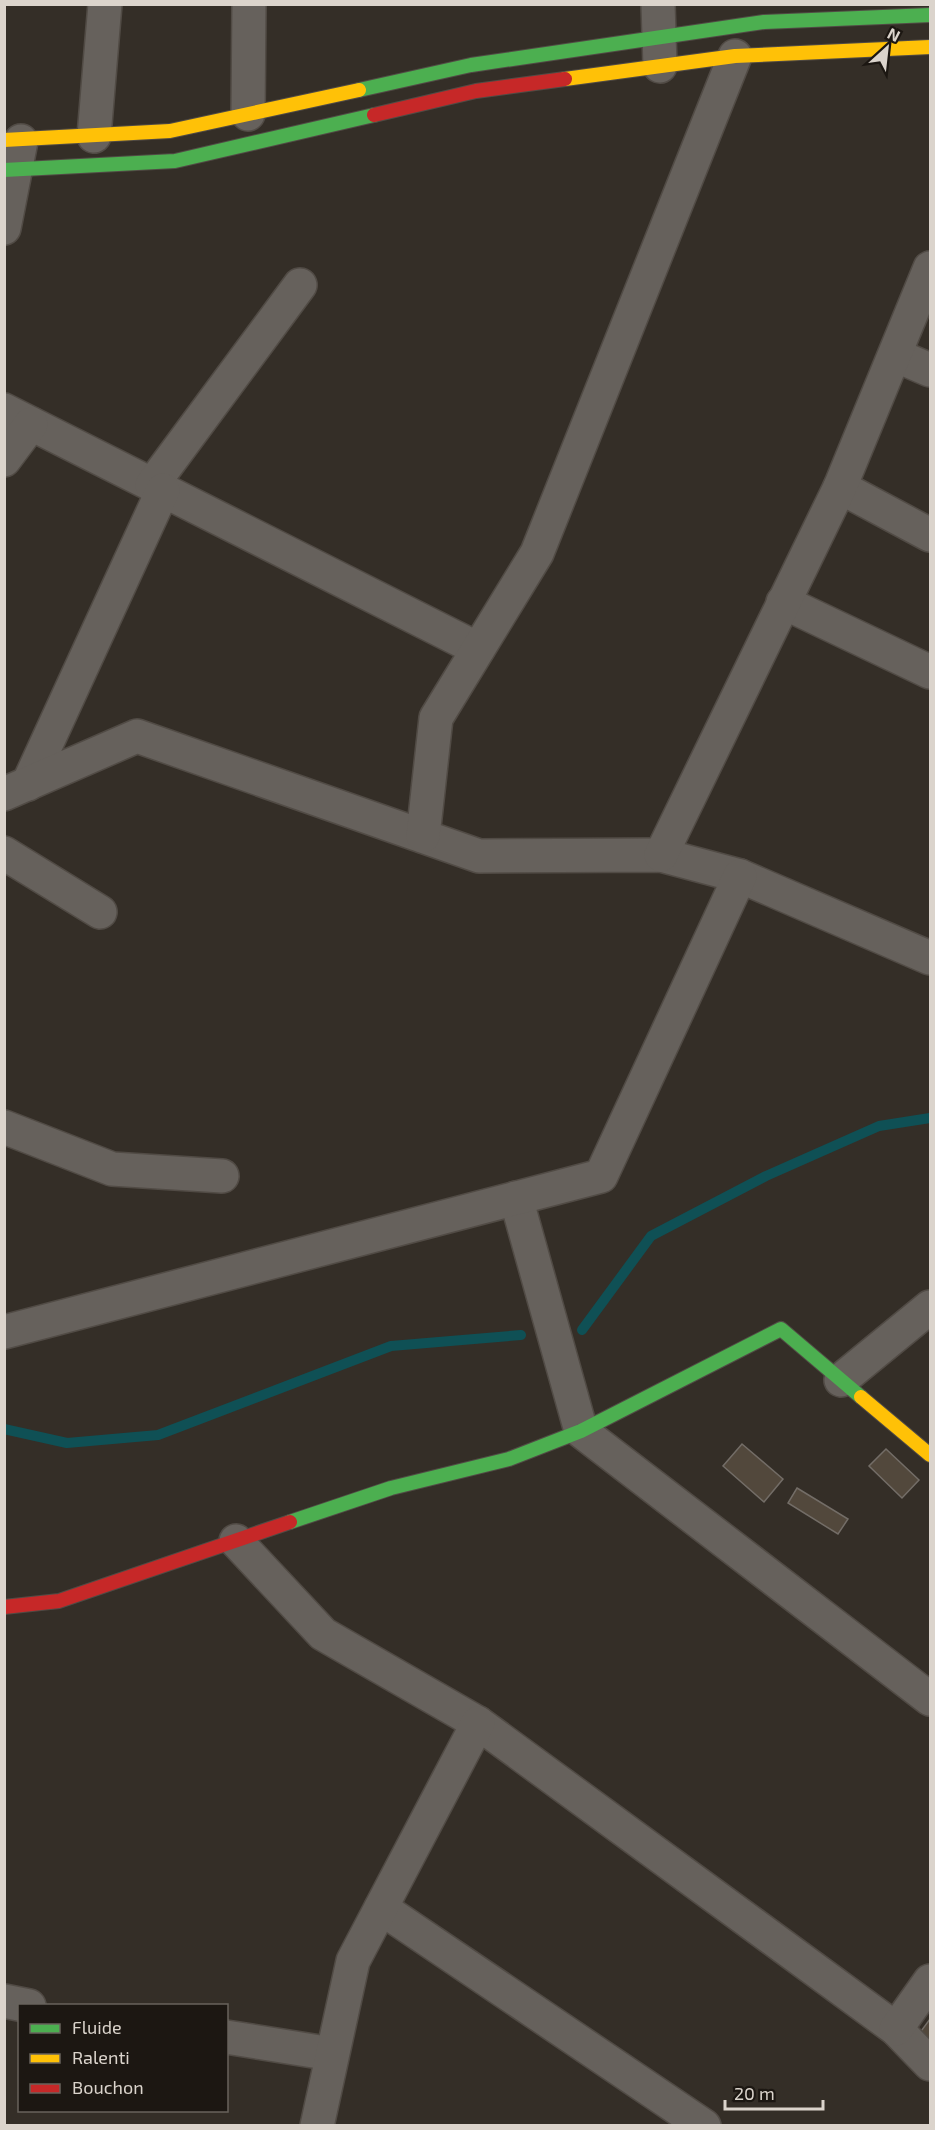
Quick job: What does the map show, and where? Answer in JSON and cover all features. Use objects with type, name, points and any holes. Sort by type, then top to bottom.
[{"type":"main road","points":[[12,155],[175,160],[476,91],[660,52],[764,22],[930,15]]},
{"type":"main road","points":[[12,155],[94,136],[170,131],[471,64],[660,52],[735,56],[930,47]]},
{"type":"main road","points":[[4,1607],[59,1601],[391,1488],[509,1459],[581,1431],[781,1329],[930,1455]]},
{"type":"street","points":[[94,136],[105,4]]},
{"type":"street","points":[[248,114],[249,4]]},
{"type":"street","points":[[658,4],[660,52]]},
{"type":"street","points":[[423,836],[436,718],[537,553],[735,56]]},
{"type":"street","points":[[4,228],[12,155]]},
{"type":"street","points":[[661,855],[840,487],[930,268]]},
{"type":"street","points":[[16,789],[157,488],[300,285]]},
{"type":"street","points":[[895,355],[930,370]]},
{"type":"street","points":[[4,460],[18,417],[478,649]]},
{"type":"street","points":[[840,487],[930,535]]},
{"type":"street","points":[[783,602],[930,672]]},
{"type":"street","points":[[16,789],[137,736],[479,856],[661,855],[740,876],[930,958]]},
{"type":"street","points":[[4,853],[100,912]]},
{"type":"street","points":[[4,1332],[601,1176],[740,876]]},
{"type":"street","points":[[4,1127],[112,1170],[222,1176]]},
{"type":"street","points":[[516,1198],[581,1431],[930,1699]]},
{"type":"street","points":[[841,1380],[930,1307]]},
{"type":"street","points":[[236,1541],[323,1634],[477,1724],[896,2029],[930,2064]]},
{"type":"street","points":[[317,2126],[353,1961],[477,1724]]},
{"type":"street","points":[[381,1908],[704,2126]]},
{"type":"street","points":[[896,2029],[930,1981]]},
{"type":"street","points":[[4,2001],[20,2004]]},
{"type":"street","points":[[228,2037],[332,2054]]},
{"type":"building","points":[[742,1444],[783,1479],[764,1502],[723,1466]]},
{"type":"building","points":[[886,1449],[919,1480],[902,1498],[869,1466]]},
{"type":"building","points":[[797,1488],[848,1519],[838,1534],[788,1503]]},
{"type":"building","points":[[930,2019],[930,2049],[916,2038]]},
{"type":"waterway","points":[[582,1330],[651,1236],[766,1176],[879,1126],[930,1118]]},
{"type":"waterway","points":[[4,1429],[67,1443],[158,1435],[391,1346],[521,1335]]},
{"type":"traffic: fast","points":[[359,90],[471,65],[764,22],[930,15]]},
{"type":"traffic: fast","points":[[4,170],[175,161],[374,115]]},
{"type":"traffic: fast","points":[[290,1522],[391,1488],[509,1459],[581,1431],[781,1329],[861,1397]]},
{"type":"traffic: slow","points":[[565,79],[735,56],[930,47]]},
{"type":"traffic: slow","points":[[4,140],[170,131],[359,90]]},
{"type":"traffic: slow","points":[[861,1397],[930,1455]]},
{"type":"traffic: jam","points":[[374,115],[476,91],[565,79]]},
{"type":"traffic: jam","points":[[4,1607],[59,1601],[290,1522]]}]
